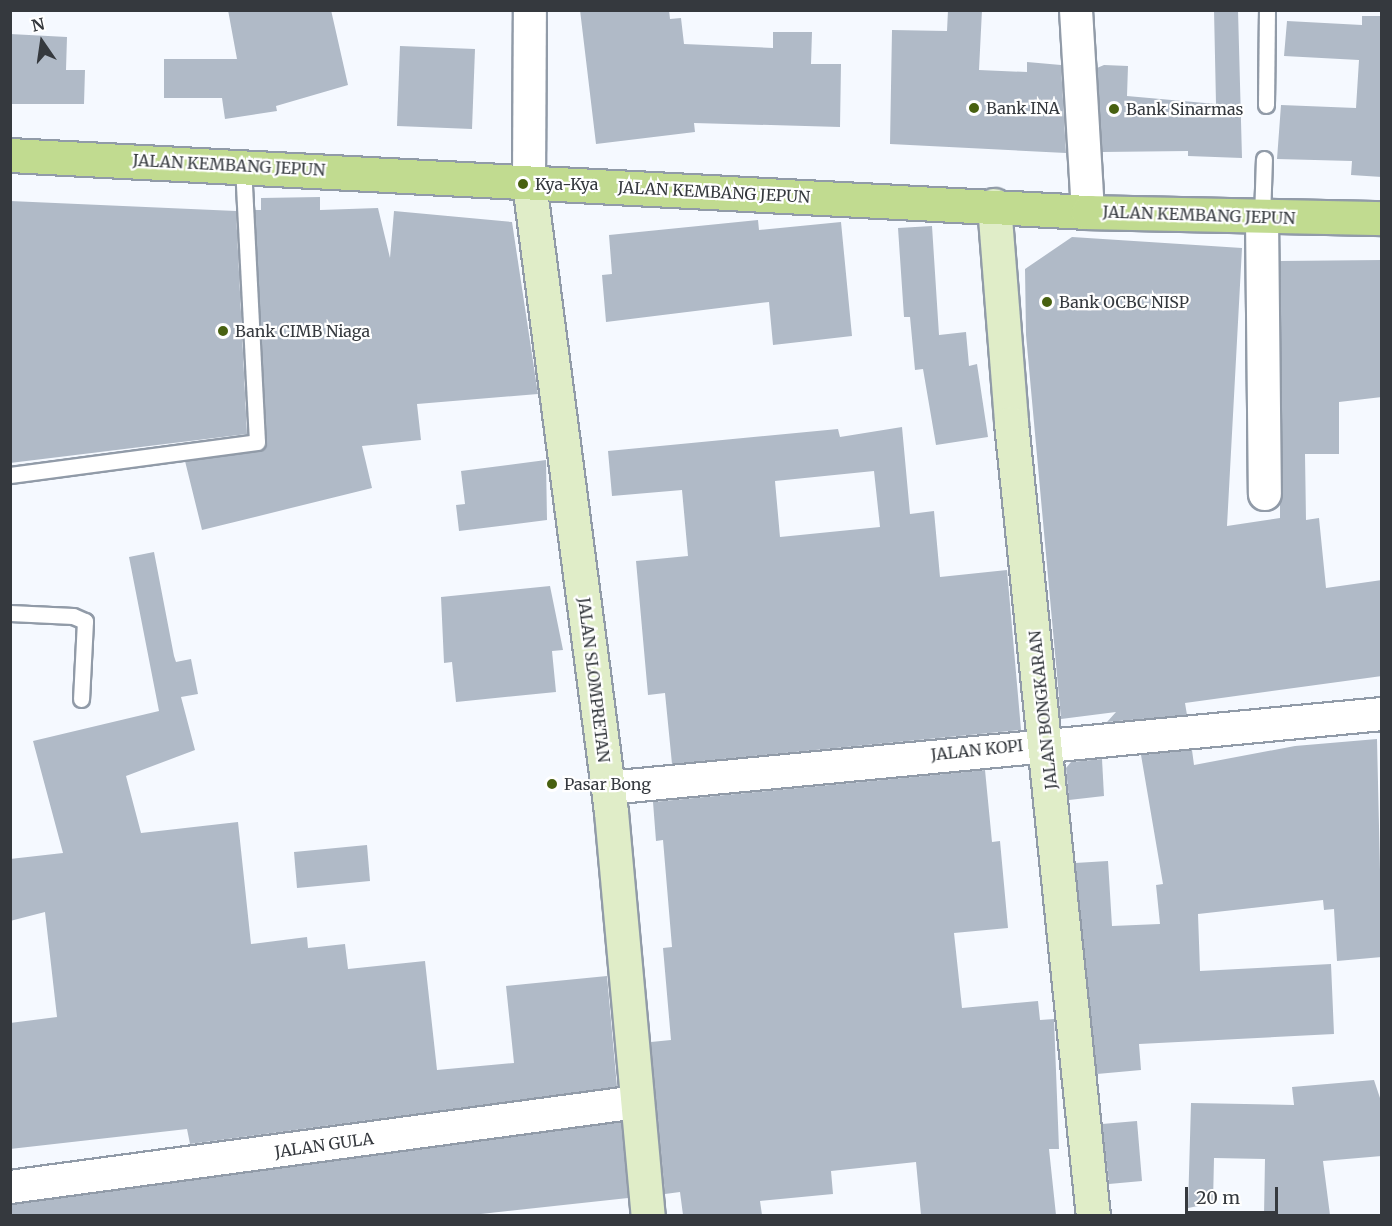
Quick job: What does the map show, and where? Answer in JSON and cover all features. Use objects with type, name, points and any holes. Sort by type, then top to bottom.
[{"type":"main road","name":"JALAN KEMBANG JEPUN","points":[[10,155],[243,165],[529,183],[994,205],[1088,212],[1262,218],[1382,218]]},
{"type":"street","points":[[529,183],[530,10]]},
{"type":"street","points":[[1076,10],[1088,212]]},
{"type":"street","name":"JALAN SLOMPRETAN","points":[[529,183],[608,788],[648,1215]]},
{"type":"street","name":"JALAN BONGKARAN","points":[[994,205],[1011,423],[1047,743],[1093,1215]]},
{"type":"street","points":[[1262,218],[1265,494]]},
{"type":"street","name":"JALAN KOPI","points":[[608,788],[1047,743],[1382,714]]},
{"type":"street","name":"JALAN GULA","points":[[10,1187],[637,1102]]},
{"type":"lane","points":[[1266,105],[1268,10]]},
{"type":"lane","points":[[1262,218],[1264,159]]},
{"type":"lane","points":[[10,475],[257,442],[243,165]]},
{"type":"lane","points":[[10,613],[73,616],[85,621],[81,699]]},
{"type":"building","points":[[228,10],[331,10],[348,85],[276,106],[277,111],[225,119],[222,98],[164,98],[164,59],[237,59]]},
{"type":"building","points":[[580,10],[669,10],[670,19],[681,18],[684,44],[773,48],[773,32],[812,32],[811,64],[841,64],[840,127],[694,123],[695,132],[596,144]]},
{"type":"building","points":[[948,10],[982,10],[979,70],[1027,72],[1027,62],[1061,65],[1066,153],[890,144],[892,30],[947,31]]},
{"type":"building","points":[[1214,10],[1238,10],[1242,158],[1188,156],[1188,151],[1102,152],[1097,68],[1104,65],[1128,66],[1127,96],[1216,104]]},
{"type":"building","points":[[1362,16],[1382,16],[1382,177],[1351,175],[1352,161],[1277,159],[1281,105],[1356,108],[1359,60],[1284,56],[1287,21],[1362,25]]},
{"type":"building","points":[[10,34],[67,37],[66,70],[85,70],[84,104],[10,104]]},
{"type":"building","points":[[400,46],[475,49],[472,129],[397,126]]},
{"type":"building","points":[[320,197],[320,210],[378,208],[390,258],[394,211],[512,222],[538,394],[417,404],[421,440],[362,446],[372,488],[202,530],[185,461],[258,452],[267,442],[255,210],[261,210],[261,198]]},
{"type":"building","points":[[10,201],[236,211],[247,434],[10,463]]},
{"type":"building","points":[[758,220],[759,230],[841,222],[852,336],[773,345],[769,302],[606,322],[602,275],[612,274],[609,235]]},
{"type":"building","points":[[932,226],[939,335],[966,332],[969,366],[977,364],[988,437],[936,445],[923,369],[915,370],[910,317],[904,317],[898,228]]},
{"type":"building","points":[[1072,237],[1242,248],[1227,526],[1280,518],[1280,261],[1382,260],[1382,397],[1339,402],[1339,454],[1305,454],[1306,520],[1319,518],[1326,588],[1382,580],[1382,676],[1185,703],[1187,715],[1107,722],[1116,712],[1061,719],[1026,335],[1025,269]]},
{"type":"building","points":[[902,427],[910,514],[934,511],[940,577],[1007,570],[1021,730],[672,764],[665,693],[648,695],[636,561],[688,556],[682,490],[612,496],[608,451],[838,429],[840,437]],"holes":[[[874,471],[880,527],[780,537],[775,481]]]},
{"type":"building","points":[[546,460],[547,520],[459,531],[456,505],[465,504],[461,471]]},
{"type":"building","points":[[154,552],[174,656],[176,662],[191,659],[198,694],[181,697],[195,750],[126,776],[141,833],[238,822],[251,944],[307,937],[308,948],[345,944],[348,969],[425,961],[437,1070],[514,1063],[506,986],[607,976],[617,1087],[190,1144],[187,1129],[10,1149],[10,1023],[57,1017],[45,912],[10,921],[10,859],[63,853],[33,741],[159,711],[129,557]]},
{"type":"building","points":[[550,586],[563,650],[552,651],[556,692],[456,702],[452,662],[444,663],[441,597]]},
{"type":"building","points":[[1377,739],[1382,957],[1337,961],[1334,909],[1324,910],[1323,900],[1198,914],[1200,971],[1331,964],[1334,1034],[1139,1044],[1141,1070],[1097,1074],[1075,863],[1108,861],[1112,926],[1160,924],[1156,885],[1163,884],[1141,755],[1192,750],[1194,765],[1295,746]]},
{"type":"building","points":[[1102,759],[1104,796],[1069,800],[1066,768],[1071,762]]},
{"type":"building","points":[[985,770],[992,842],[1000,841],[1008,928],[954,933],[962,1008],[1038,1001],[1040,1020],[1054,1019],[1059,1149],[1049,1149],[1056,1215],[921,1215],[916,1162],[831,1171],[833,1194],[760,1201],[762,1215],[683,1215],[680,1192],[665,1194],[651,1042],[671,1040],[663,948],[672,947],[663,840],[656,841],[653,802]]},
{"type":"building","points":[[367,845],[370,881],[297,888],[294,852]]},
{"type":"building","points":[[1374,1080],[1380,1098],[1382,1156],[1323,1161],[1330,1215],[1264,1215],[1265,1159],[1214,1158],[1213,1203],[1188,1208],[1191,1103],[1294,1105],[1292,1087]]},
{"type":"building","points":[[1137,1121],[1142,1181],[1109,1184],[1102,1124]]},
{"type":"building","points":[[621,1122],[628,1198],[472,1215],[10,1215],[10,1205]]},
{"type":"place","name":"Bank INA","points":[[974,108]]},
{"type":"place","name":"Bank Sinarmas","points":[[1114,109]]},
{"type":"place","name":"Kya-Kya","points":[[523,184]]},
{"type":"place","name":"Bank OCBC NISP","points":[[1047,302]]},
{"type":"place","name":"Bank CIMB Niaga","points":[[223,331]]},
{"type":"place","name":"Pasar Bong","points":[[552,784]]}]
